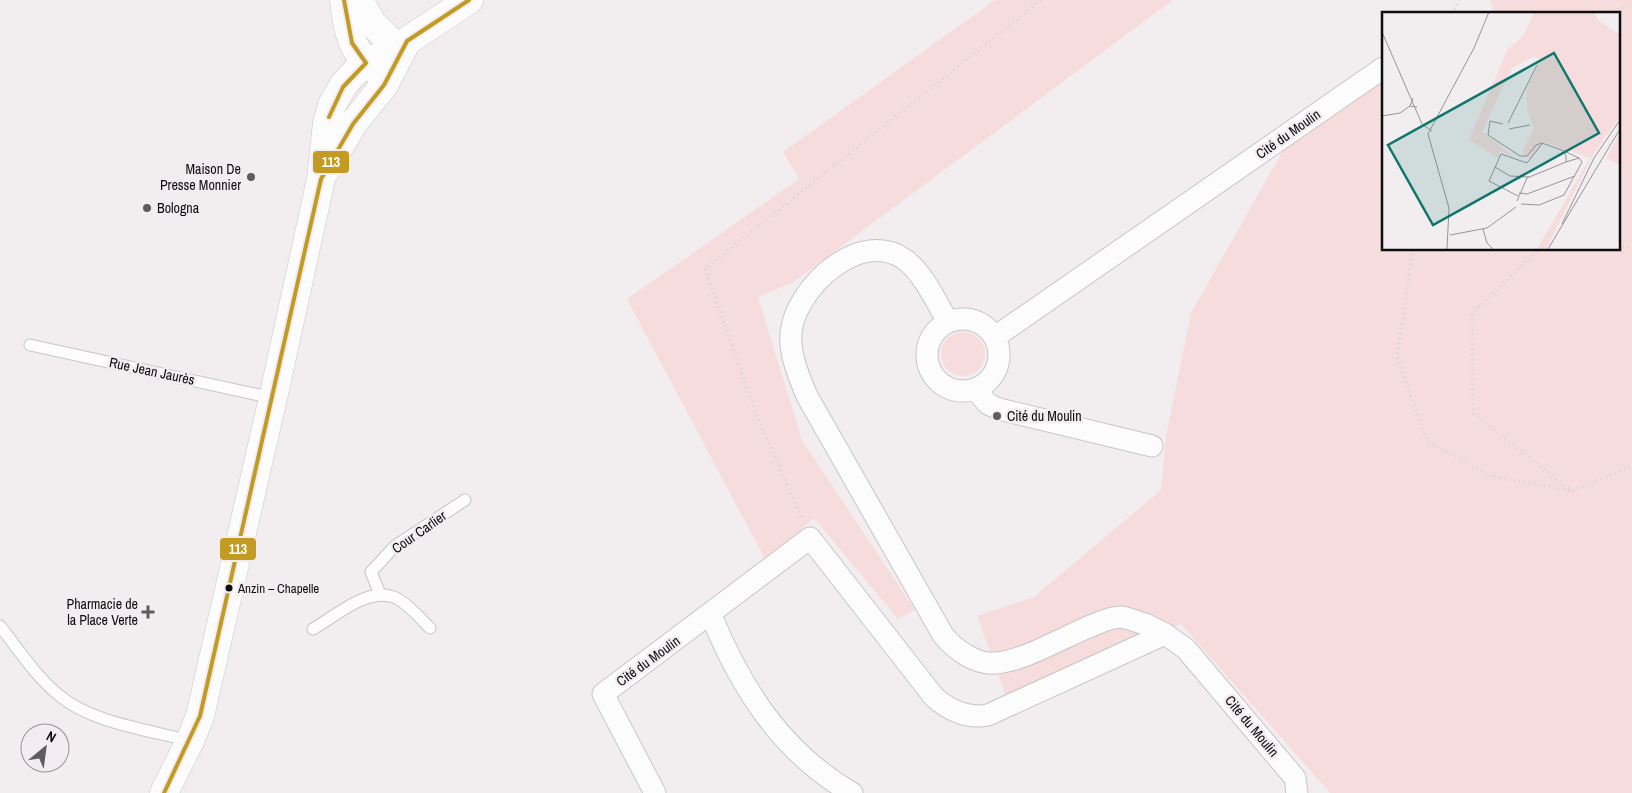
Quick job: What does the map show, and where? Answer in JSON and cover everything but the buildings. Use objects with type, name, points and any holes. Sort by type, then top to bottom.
[{"type":"street","points":[[344,0],[352,43],[377,70]]},
{"type":"street","points":[[359,0],[372,23],[402,46]]},
{"type":"street","points":[[164,793],[190,741],[200,716],[260,459],[321,179],[327,123],[332,105],[344,84],[377,70],[402,46],[469,0]]},
{"type":"street","name":"Cité du Moulin","points":[[995,337],[1382,69]]},
{"type":"street","name":"Cité du Moulin","points":[[948,322],[908,262],[890,252],[866,251],[853,255],[827,272],[809,290],[794,319],[790,340],[807,396],[943,635],[950,644],[972,657],[994,664],[1019,657],[1113,618],[1134,620],[1165,634],[1186,649],[1198,661],[1300,788]]},
{"type":"street","points":[[961,318],[975,320],[983,324],[995,337],[1000,356],[997,370],[988,382],[975,389],[961,391],[951,389],[939,382],[930,370],[927,356],[929,342],[937,330],[948,322],[961,318]]},
{"type":"street","points":[[975,389],[988,404],[999,409],[1152,446]]},
{"type":"street","name":"Cité du Moulin","points":[[654,793],[603,694],[810,538],[934,697],[954,711],[978,717],[988,715],[1165,634]]},
{"type":"street","points":[[710,615],[733,666],[775,728],[817,770],[852,793]]},
{"type":"lane","name":"Rue Jean Jaurès","points":[[30,345],[273,398]]},
{"type":"lane","name":"Cour Carlier","points":[[380,594],[371,572],[396,546],[465,500]]},
{"type":"lane","points":[[313,629],[365,599],[380,594],[396,598],[404,603],[430,628]]},
{"type":"lane","points":[[0,626],[42,679],[70,704],[95,716],[190,741]]},
{"type":"path","points":[[1453,12],[1459,0]]},
{"type":"path","points":[[1613,12],[1632,3]]},
{"type":"path","points":[[1412,250],[1397,357],[1427,441],[1491,476],[1572,491],[1632,466]]},
{"type":"path","points":[[1538,250],[1472,313],[1473,413],[1572,491]]},
{"type":"shaded area","points":[[995,0],[1173,0],[792,283],[758,297],[802,440],[915,610],[898,619],[814,518],[766,561],[627,299],[799,179],[783,152]]},
{"type":"shaded area","points":[[1490,0],[1632,0],[1632,793],[1330,793],[1181,624],[1007,699],[977,616],[1034,597],[1161,490],[1166,436],[1191,313],[1282,152],[1382,81],[1382,250],[1620,250],[1620,12],[1488,12],[1493,9]]},
{"type":"shaded area","points":[[959,332],[967,332],[979,338],[985,354],[979,370],[967,376],[959,376],[947,370],[941,358],[941,350],[947,338]]},
{"type":"transit line","name":"113","points":[[329,117],[343,87],[366,63],[352,43],[344,0]]},
{"type":"transit line","name":"113","points":[[164,793],[200,716],[321,179],[353,124],[384,85],[407,41],[469,0]]},
{"type":"place","name":"Maison De Presse Monnier","points":[[251,177]]},
{"type":"place","name":"Bologna","points":[[147,208]]},
{"type":"place","name":"Cité du Moulin","points":[[997,416]]},
{"type":"place","name":"Anzin – Chapelle","points":[[229,588]]},
{"type":"place","name":"Pharmacie de la Place Verte","points":[[148,612]]}]
